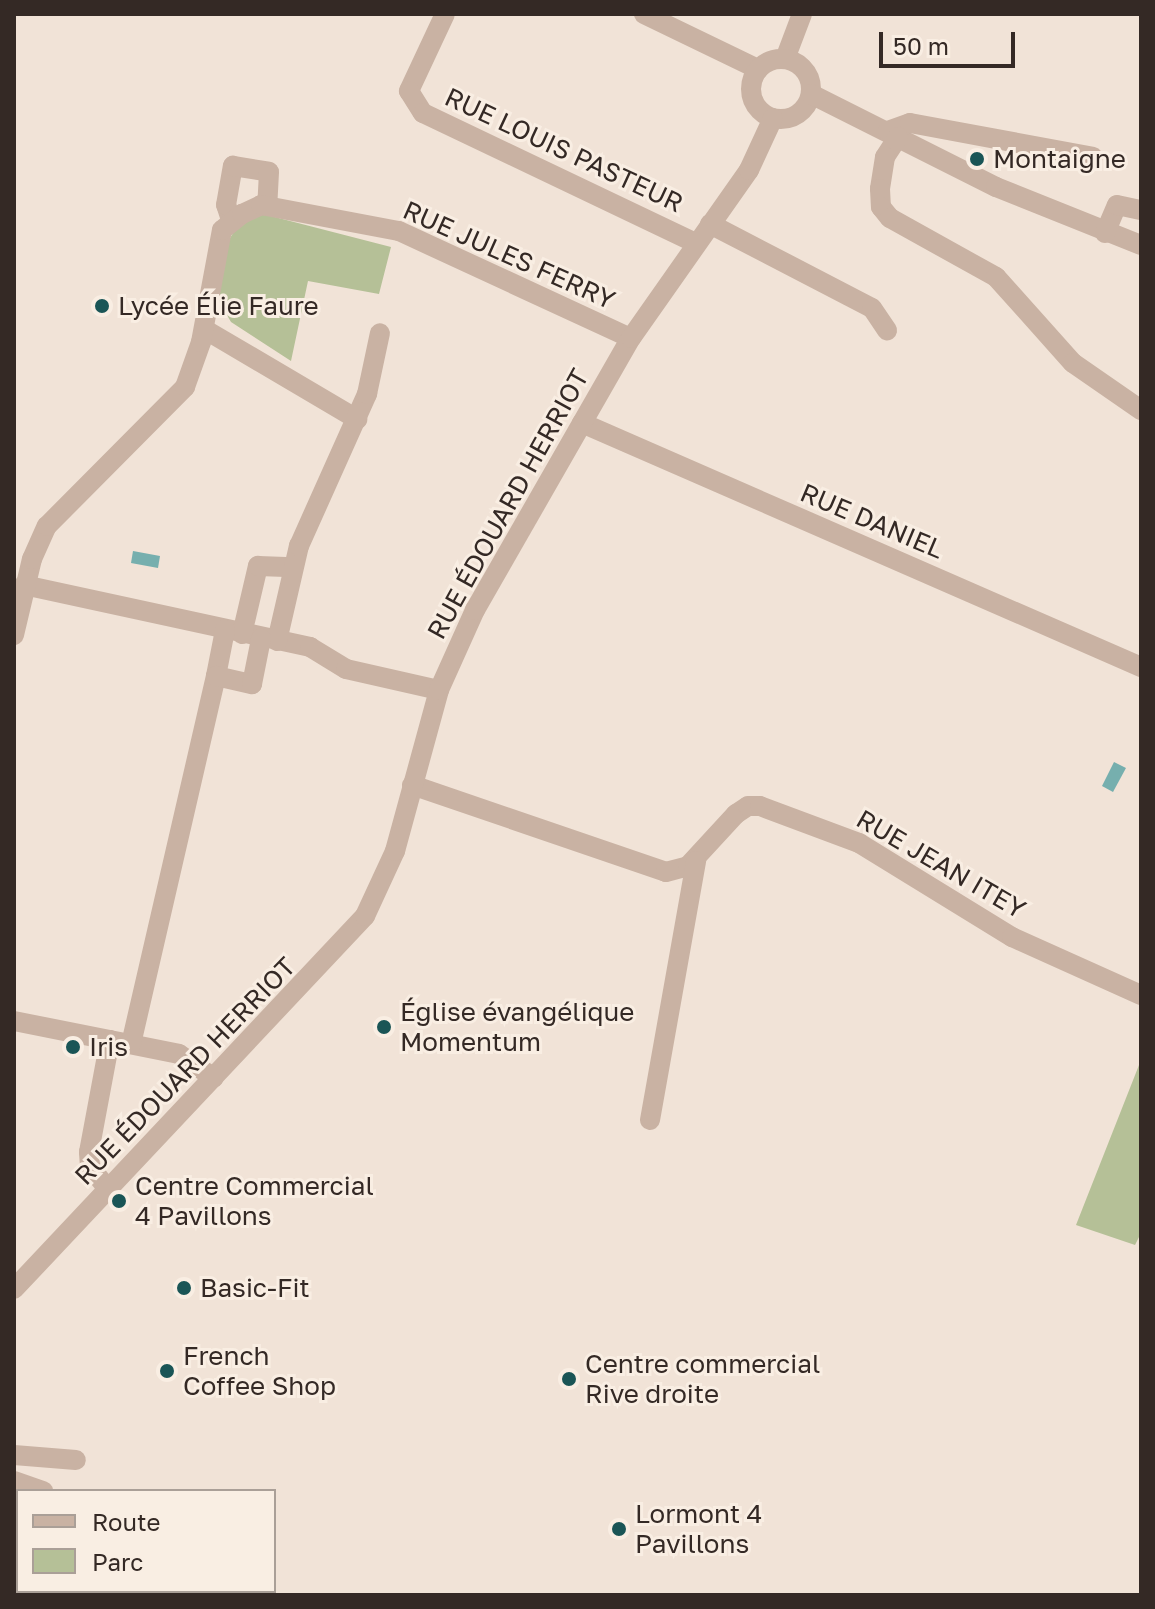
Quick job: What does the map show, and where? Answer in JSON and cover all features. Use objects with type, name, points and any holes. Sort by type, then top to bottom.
[{"type":"street","name":"RUE LOUIS PASTEUR","points":[[445,14],[409,91],[423,113],[696,243]]},
{"type":"street","points":[[644,14],[758,69],[785,59],[802,14]]},
{"type":"street","points":[[785,59],[805,71],[811,94],[1105,233],[1141,245]]},
{"type":"street","points":[[758,69],[752,97],[773,118],[792,117],[811,94]]},
{"type":"street","name":"RUE ÉDOUARD HERRIOT","points":[[14,1289],[365,916],[386,875],[439,690],[475,610],[631,338],[749,170],[773,118]]},
{"type":"street","points":[[1093,157],[910,123],[893,134],[885,157],[880,189],[881,207],[890,218],[996,277],[1073,363],[1141,410]]},
{"type":"street","points":[[14,635],[24,585],[47,526],[69,499],[180,394],[204,329],[222,230],[231,220],[267,206],[269,172],[233,166],[226,205],[231,220]]},
{"type":"street","points":[[1105,233],[1117,205],[1141,210]]},
{"type":"street","name":"RUE JULES FERRY","points":[[267,206],[399,231],[631,338]]},
{"type":"street","points":[[710,224],[872,308],[887,330]]},
{"type":"street","points":[[204,329],[357,419]]},
{"type":"street","points":[[131,1044],[154,933],[196,782],[216,676],[251,636],[293,567],[299,546],[357,419],[380,333]]},
{"type":"street","name":"RUE DANIEL","points":[[582,423],[1141,667]]},
{"type":"street","points":[[216,676],[252,684],[251,636],[258,566],[293,567]]},
{"type":"street","points":[[24,585],[310,647],[346,669],[439,690]]},
{"type":"street","points":[[412,785],[657,870],[679,871],[696,861]]},
{"type":"street","name":"RUE JEAN ITEY","points":[[696,861],[736,814],[748,806],[760,806],[859,843],[1012,937],[1141,995]]},
{"type":"street","points":[[650,1120],[696,861]]},
{"type":"street","points":[[14,1021],[179,1054],[214,1078]]},
{"type":"street","points":[[108,1189],[90,1167],[89,1152],[110,1040]]},
{"type":"street","points":[[14,1455],[76,1460]]},
{"type":"street","points":[[14,1481],[37,1489]]},
{"type":"green space","points":[[263,214],[391,247],[379,294],[308,281],[291,361],[231,322],[217,298],[225,246],[240,222]]},
{"type":"green space","points":[[1141,1060],[1141,1233],[1135,1245],[1076,1225]]},
{"type":"water","points":[[133,551],[160,556],[158,568],[131,563]]},
{"type":"water","points":[[1114,762],[1126,768],[1113,792],[1102,786]]},
{"type":"place","name":"Montaigne","points":[[977,159]]},
{"type":"place","name":"Lycée Élie Faure","points":[[102,306]]},
{"type":"place","name":"Église évangélique Momentum","points":[[384,1027]]},
{"type":"place","name":"Iris","points":[[73,1047]]},
{"type":"place","name":"Centre Commercial 4 Pavillons","points":[[119,1201]]},
{"type":"place","name":"Basic-Fit","points":[[184,1288]]},
{"type":"place","name":"French Coffee Shop","points":[[167,1371]]},
{"type":"place","name":"Centre commercial Rive droite","points":[[569,1379]]},
{"type":"place","name":"Lormont 4 Pavillons","points":[[619,1529]]}]
